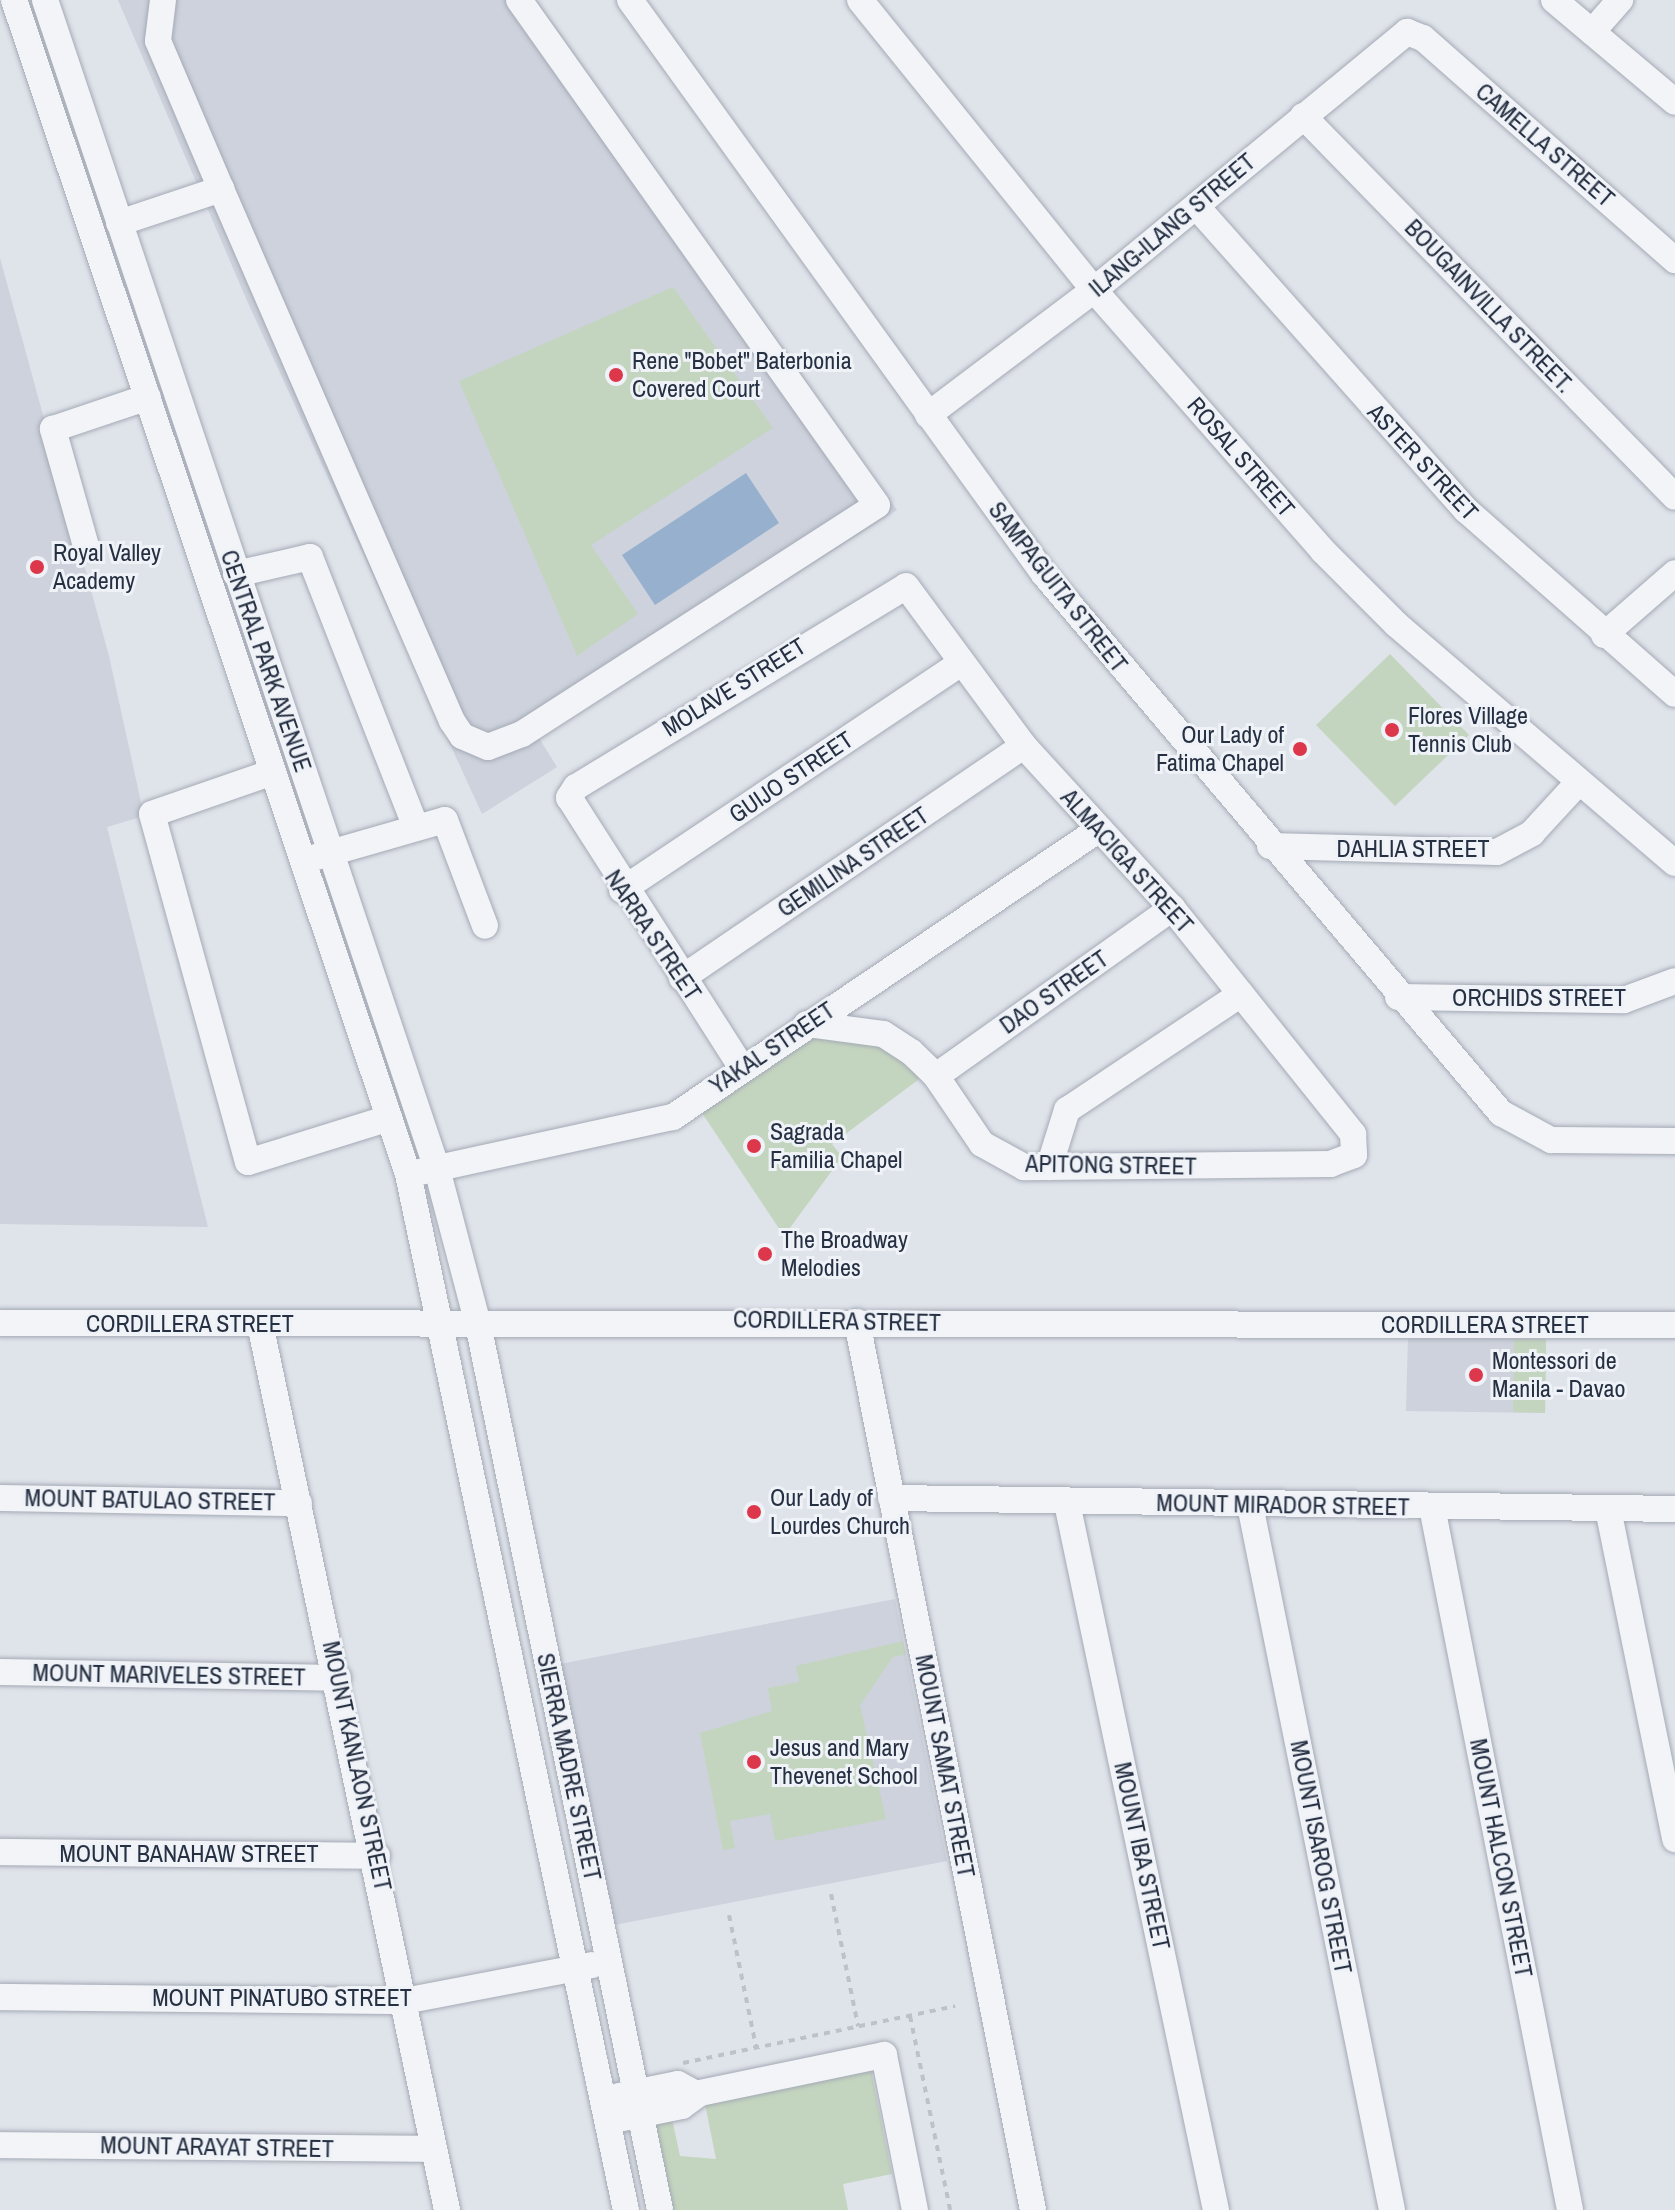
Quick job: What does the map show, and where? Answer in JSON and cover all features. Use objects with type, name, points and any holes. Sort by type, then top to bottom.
[{"type":"street","name":"CENTRAL PARK AVENUE","points":[[14,0],[408,1174],[445,1324]]},
{"type":"street","name":"CENTRAL PARK AVENUE","points":[[45,0],[437,1169],[478,1324]]},
{"type":"street","points":[[163,0],[158,41],[452,721],[473,744],[505,744],[877,505],[519,0]]},
{"type":"street","name":"SAMPAGUITA STREET","points":[[630,0],[1044,574],[1398,997],[1501,1113],[1533,1135],[1675,1141]]},
{"type":"street","name":"ROSAL STREET","points":[[860,0],[1094,290],[1362,592],[1578,783],[1675,863]]},
{"type":"street","points":[[1554,0],[1675,102]]},
{"type":"street","points":[[1592,32],[1620,0]]},
{"type":"street","name":"ILANG-ILANG STREET","points":[[928,415],[1094,290],[1303,116],[1413,32]]},
{"type":"street","name":"CAMELLA STREET","points":[[1413,32],[1675,260]]},
{"type":"street","points":[[32,53],[60,44]]},
{"type":"street","name":"BOUGAINVILLA STREET.","points":[[1303,116],[1675,497]]},
{"type":"street","points":[[119,223],[221,189]]},
{"type":"street","name":"ASTER STREET","points":[[1196,206],[1419,461],[1604,635],[1675,694]]},
{"type":"street","points":[[122,320],[148,312]]},
{"type":"street","points":[[86,546],[53,429],[148,397]]},
{"type":"street","points":[[236,574],[310,557],[416,827]]},
{"type":"street","points":[[1604,635],[1675,573]]},
{"type":"street","name":"ALMACIGA STREET","points":[[906,586],[959,664],[1024,746],[1172,908],[1353,1134]]},
{"type":"street","name":"MOLAVE STREET","points":[[569,798],[589,778],[906,586]]},
{"type":"street","name":"GUIJO STREET","points":[[622,890],[959,664]]},
{"type":"street","name":"GEMILINA STREET","points":[[682,978],[1024,746]]},
{"type":"street","points":[[273,772],[152,814],[248,1162],[389,1118]]},
{"type":"street","name":"DAHLIA STREET","points":[[1270,846],[1497,852],[1532,833],[1578,783]]},
{"type":"street","name":"NARRA STREET","points":[[569,798],[622,890],[742,1068]]},
{"type":"street","points":[[302,862],[445,820],[485,926]]},
{"type":"street","name":"YAKAL STREET","points":[[408,1174],[673,1117],[1098,830]]},
{"type":"street","name":"DAO STREET","points":[[936,1076],[1172,908]]},
{"type":"street","name":"ORCHIDS STREET","points":[[1398,997],[1624,1000],[1675,981]]},
{"type":"street","points":[[1049,1167],[1067,1110],[1241,994]]},
{"type":"street","name":"APITONG STREET","points":[[807,1024],[883,1034],[936,1076],[998,1158],[1049,1167],[1331,1164],[1354,1155],[1353,1134]]},
{"type":"street","name":"MOUNT SAMAT STREET","points":[[857,1322],[1033,2210]]},
{"type":"street","name":"CORDILLERA STREET","points":[[0,1323],[1675,1325]]},
{"type":"street","name":"MOUNT KANLAON STREET","points":[[260,1324],[377,1856],[447,2210]]},
{"type":"street","name":"SIERRA MADRE STREET","points":[[445,1324],[626,2210]]},
{"type":"street","name":"SIERRA MADRE STREET","points":[[478,1324],[660,2210]]},
{"type":"street","name":"MOUNT BATULAO STREET","points":[[0,1498],[299,1503]]},
{"type":"street","name":"MOUNT MIRADOR STREET","points":[[891,1498],[1067,1503],[1675,1509]]},
{"type":"street","name":"MOUNT IBA STREET","points":[[1067,1503],[1216,2210]]},
{"type":"street","name":"MOUNT ISAROG STREET","points":[[1250,1505],[1392,2210]]},
{"type":"street","name":"MOUNT HALCON STREET","points":[[1432,1507],[1570,2210]]},
{"type":"street","points":[[1608,1509],[1675,1839]]},
{"type":"street","points":[[487,1529],[519,1523]]},
{"type":"street","name":"MOUNT MARIVELES STREET","points":[[0,1672],[338,1678]]},
{"type":"street","name":"MOUNT BANAHAW STREET","points":[[0,1852],[377,1856]]},
{"type":"street","name":"MOUNT PINATUBO STREET","points":[[0,1997],[404,2001],[609,1962]]},
{"type":"street","points":[[606,2110],[638,2104],[682,2106],[696,2094],[884,2055],[915,2210]]},
{"type":"street","name":"MOUNT ARAYAT STREET","points":[[0,2145],[434,2149]]},
{"type":"path","points":[[831,1894],[858,2026]]},
{"type":"path","points":[[729,1915],[756,2047]]},
{"type":"path","points":[[667,2066],[955,2006]]},
{"type":"path","points":[[910,2016],[950,2210]]},
{"type":"shaded area","points":[[118,0],[536,0],[897,510],[539,738],[557,767],[482,814],[248,303]]},
{"type":"shaded area","points":[[0,258],[109,656],[144,816],[107,827],[208,1227],[0,1224]]},
{"type":"shaded area","name":"Montessori de Manila - Davao","points":[[1408,1337],[1546,1339],[1545,1413],[1406,1411]]},
{"type":"shaded area","name":"Jesus and Mary Thevenet School","points":[[895,1599],[947,1861],[614,1925],[560,1664]]},
{"type":"green space","points":[[673,287],[773,428],[591,545],[638,614],[577,656],[459,381]]},
{"type":"green space","name":"Flores Village Tennis Club","points":[[1390,654],[1469,735],[1395,806],[1316,725]]},
{"type":"green space","points":[[822,1035],[866,1038],[926,1074],[832,1144],[842,1157],[784,1236],[702,1113],[805,1039]]},
{"type":"green space","points":[[1514,1339],[1546,1339],[1545,1413],[1513,1412]]},
{"type":"green space","points":[[903,1641],[906,1654],[893,1657],[860,1705],[886,1819],[775,1841],[770,1814],[730,1821],[735,1848],[723,1850],[700,1733],[772,1711],[768,1688],[799,1682],[796,1666]]},
{"type":"green space","points":[[871,2070],[892,2174],[843,2184],[848,2210],[671,2210],[652,2118],[671,2114],[680,2156],[716,2159],[705,2104]]},
{"type":"water","points":[[746,473],[779,523],[655,605],[622,555]]},
{"type":"place","name":"Rene \"Bobet\" Baterbonia Covered Court","points":[[616,375]]},
{"type":"place","name":"Royal Valley Academy","points":[[37,567]]},
{"type":"place","name":"Flores Village Tennis Club","points":[[1392,730]]},
{"type":"place","name":"Our Lady of Fatima Chapel","points":[[1300,749]]},
{"type":"place","name":"Sagrada Familia Chapel","points":[[754,1146]]},
{"type":"place","name":"The Broadway Melodies","points":[[765,1254]]},
{"type":"place","name":"Montessori de Manila - Davao","points":[[1476,1375]]},
{"type":"place","name":"Our Lady of Lourdes Church","points":[[754,1512]]},
{"type":"place","name":"Jesus and Mary Thevenet School","points":[[754,1762]]}]
